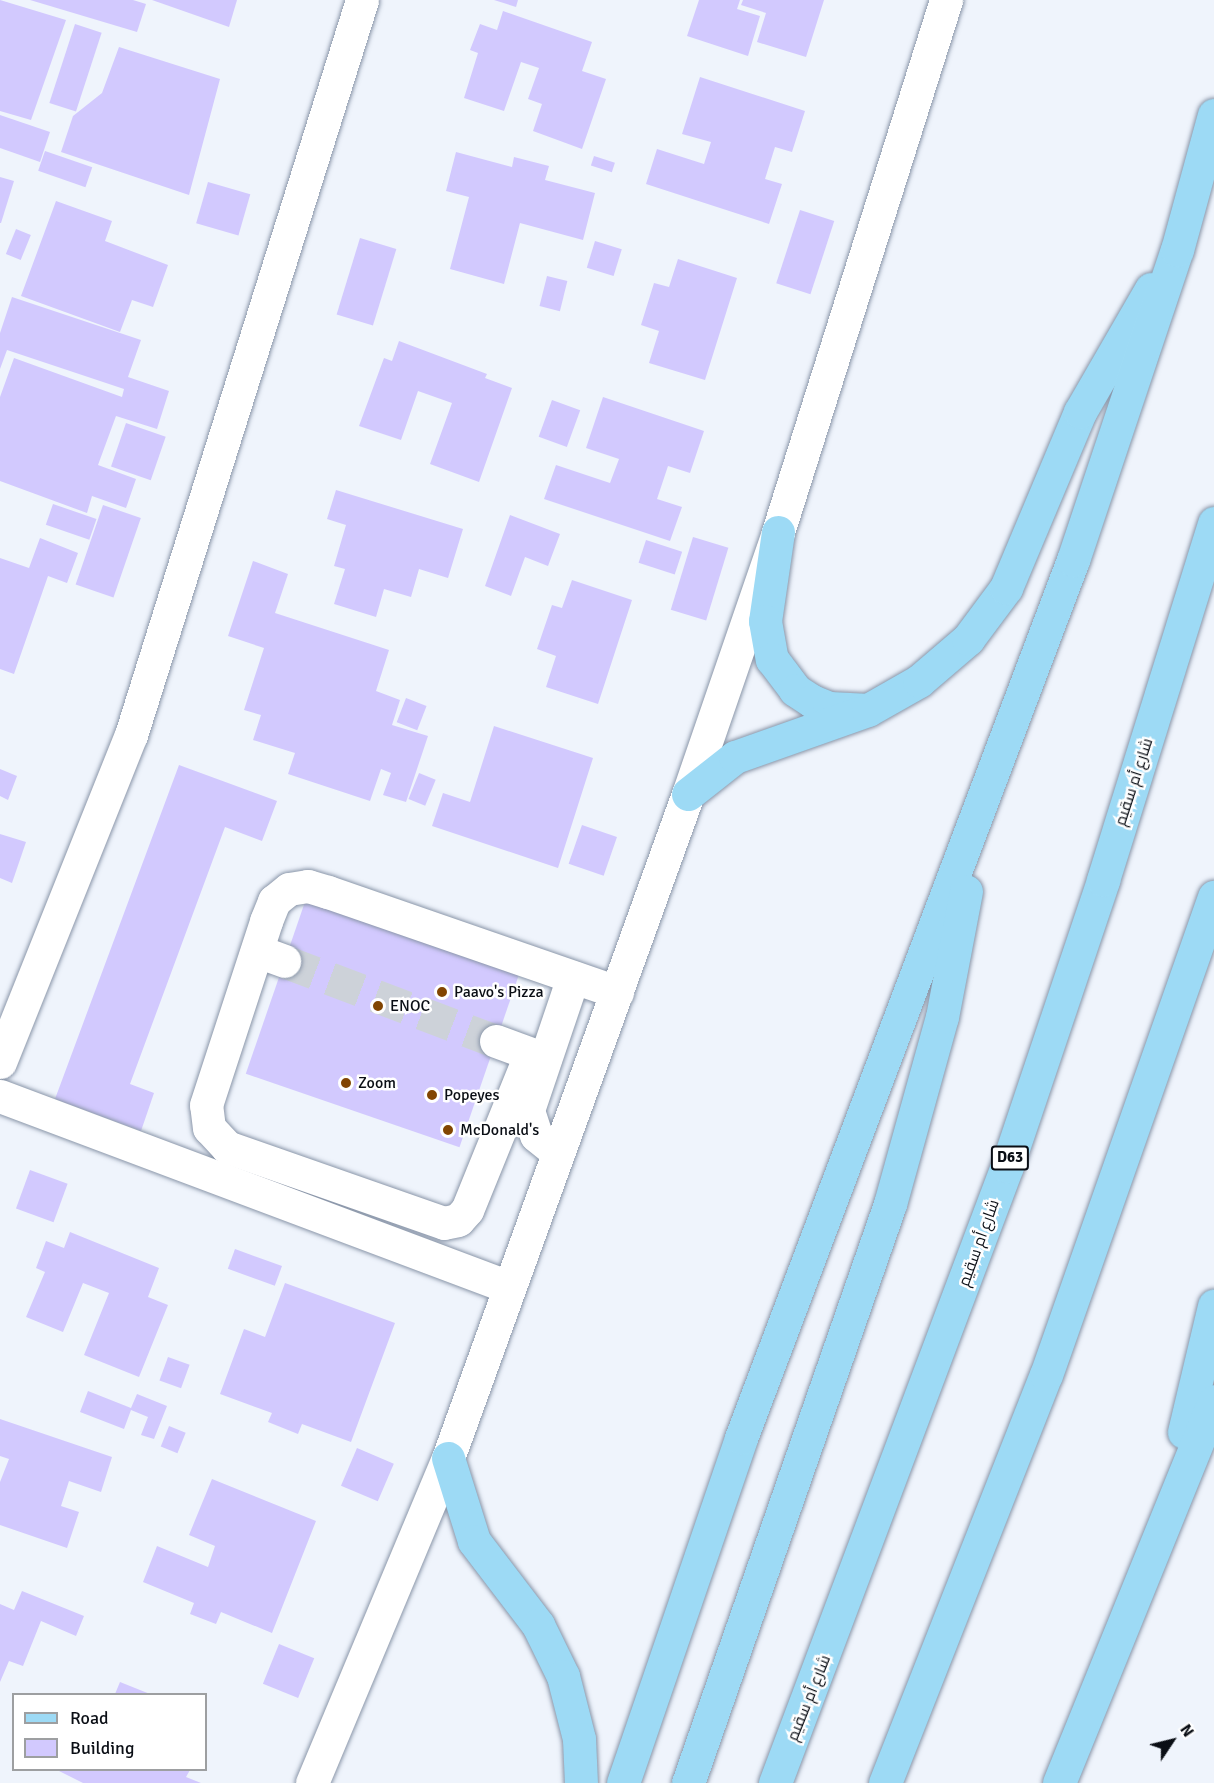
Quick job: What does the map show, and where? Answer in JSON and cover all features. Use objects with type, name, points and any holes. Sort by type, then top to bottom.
[{"type":"main road","points":[[623,1783],[745,1426],[976,826],[1073,560],[1177,250],[1214,115]]},
{"type":"main road","points":[[688,794],[744,753],[868,710],[945,662],[988,615],[1020,559],[1085,403],[1177,250]]},
{"type":"main road","name":"شارع أم سقيم","points":[[775,1783],[921,1404],[1007,1166],[1103,880],[1214,523]]},
{"type":"main road","points":[[778,532],[765,621],[772,659],[795,690],[812,701],[829,708],[868,710]]},
{"type":"main road","points":[[688,1783],[918,1111],[942,1017],[976,826]]},
{"type":"main road","points":[[885,1783],[1046,1374],[1214,897]]},
{"type":"main road","points":[[1168,1516],[1214,1306]]},
{"type":"main road","points":[[1059,1783],[1214,1401]]},
{"type":"main road","points":[[448,1458],[474,1541],[529,1612],[563,1677],[579,1739],[581,1783]]},
{"type":"street","points":[[0,1062],[131,735],[362,0]]},
{"type":"street","points":[[312,1783],[448,1458],[688,794],[778,532],[946,0]]},
{"type":"street","points":[[573,977],[467,1210],[458,1220],[444,1222],[227,1147],[209,1128],[206,1105],[271,956],[274,901],[289,890],[308,886],[617,992]]},
{"type":"street","points":[[496,1041],[538,1057]]},
{"type":"street","points":[[538,1057],[529,1123],[558,1153]]},
{"type":"street","points":[[0,1096],[509,1287]]},
{"type":"building","points":[[0,0],[66,20],[31,120],[0,111]]},
{"type":"building","points":[[30,0],[133,0],[146,4],[137,32]]},
{"type":"building","points":[[152,0],[237,0],[229,27]]},
{"type":"building","points":[[494,0],[518,0],[516,7]]},
{"type":"building","points":[[699,0],[740,0],[737,9],[760,16],[748,56],[687,36]]},
{"type":"building","points":[[743,0],[824,0],[806,57],[757,42],[766,13],[741,5]]},
{"type":"building","points":[[503,11],[592,42],[582,71],[606,79],[582,149],[533,131],[542,104],[528,99],[539,68],[521,62],[504,111],[464,98],[478,53],[470,50],[480,24],[497,30]]},
{"type":"building","points":[[75,24],[102,33],[76,112],[49,103]]},
{"type":"building","points":[[119,47],[220,79],[189,195],[61,152],[73,116],[102,93]]},
{"type":"building","points":[[700,77],[805,111],[792,152],[775,147],[765,179],[782,184],[769,224],[646,184],[657,149],[704,164],[711,142],[682,134]]},
{"type":"building","points":[[0,115],[50,132],[40,162],[0,148]]},
{"type":"building","points":[[45,151],[92,167],[85,187],[38,171]]},
{"type":"building","points":[[456,152],[512,167],[514,157],[549,166],[545,180],[595,193],[583,240],[520,223],[504,284],[450,269],[469,197],[446,191]]},
{"type":"building","points":[[594,156],[615,163],[612,172],[591,166]]},
{"type":"building","points":[[0,177],[14,181],[1,223],[0,223]]},
{"type":"building","points":[[208,182],[250,194],[238,235],[196,223]]},
{"type":"building","points":[[56,201],[112,221],[105,241],[168,265],[153,307],[132,300],[120,332],[21,296]]},
{"type":"building","points":[[800,210],[834,221],[810,294],[776,283]]},
{"type":"building","points":[[16,229],[31,235],[21,260],[6,254]]},
{"type":"building","points":[[360,238],[396,249],[373,326],[337,315]]},
{"type":"building","points":[[595,241],[622,249],[614,276],[587,268]]},
{"type":"building","points":[[678,259],[737,278],[705,380],[649,363],[659,331],[641,325],[654,283],[669,287]]},
{"type":"building","points":[[547,276],[567,281],[560,311],[540,306]]},
{"type":"building","points":[[12,297],[141,340],[128,377],[169,391],[157,429],[116,416],[98,465],[136,479],[126,508],[92,496],[87,513],[0,481],[0,397],[14,358],[122,397],[124,389],[7,350],[0,369],[0,333]]},
{"type":"building","points":[[399,341],[487,374],[485,378],[512,388],[479,482],[430,464],[452,403],[418,391],[401,440],[359,426],[384,358],[392,361]]},
{"type":"building","points":[[603,397],[704,431],[690,473],[668,466],[657,499],[682,507],[670,541],[544,499],[556,465],[610,483],[619,459],[586,448]]},
{"type":"building","points":[[552,400],[580,410],[567,447],[539,437]]},
{"type":"building","points":[[126,423],[166,437],[151,480],[111,466]]},
{"type":"building","points":[[336,490],[463,529],[448,578],[419,569],[411,597],[384,589],[376,617],[334,604],[345,569],[334,566],[346,525],[327,519]]},
{"type":"building","points":[[53,504],[96,519],[89,540],[46,525]]},
{"type":"building","points":[[103,505],[141,518],[113,597],[76,584]]},
{"type":"building","points":[[510,515],[560,534],[548,566],[525,557],[511,596],[485,586]]},
{"type":"building","points":[[693,537],[728,548],[706,620],[671,610]]},
{"type":"building","points":[[40,538],[78,553],[67,583],[48,576],[14,674],[0,669],[0,558],[29,568]]},
{"type":"building","points":[[646,540],[682,552],[675,575],[639,563]]},
{"type":"building","points":[[253,561],[288,574],[275,613],[389,650],[376,691],[400,700],[392,725],[428,736],[406,802],[383,795],[391,773],[381,769],[370,801],[288,774],[295,753],[253,740],[261,715],[244,710],[264,648],[228,636]]},
{"type":"building","points":[[572,580],[632,600],[598,704],[546,687],[556,656],[537,649],[552,605],[562,608]]},
{"type":"building","points":[[406,698],[427,706],[417,730],[397,722]]},
{"type":"building","points":[[494,726],[593,758],[558,868],[432,826],[443,793],[470,802]]},
{"type":"building","points":[[179,765],[277,801],[262,841],[225,827],[130,1084],[154,1093],[141,1131],[55,1099]]},
{"type":"building","points":[[0,769],[17,776],[8,800],[0,796]]},
{"type":"building","points":[[419,773],[436,780],[425,806],[409,799]]},
{"type":"building","points":[[582,825],[617,837],[604,876],[569,864]]},
{"type":"building","points":[[0,834],[26,842],[12,883],[0,878]]},
{"type":"building","points":[[307,896],[521,970],[459,1147],[246,1074]]},
{"type":"building","points":[[30,1170],[68,1184],[54,1222],[16,1209]]},
{"type":"building","points":[[70,1232],[159,1268],[148,1297],[168,1305],[139,1377],[84,1355],[109,1293],[83,1283],[63,1332],[26,1317],[45,1272],[36,1268],[46,1241],[64,1248]]},
{"type":"building","points":[[235,1249],[282,1266],[275,1286],[228,1269]]},
{"type":"building","points":[[285,1283],[395,1323],[351,1442],[302,1424],[298,1434],[268,1422],[272,1413],[220,1394],[244,1329],[265,1337]]},
{"type":"building","points":[[168,1357],[190,1365],[181,1388],[159,1380]]},
{"type":"building","points":[[88,1391],[131,1408],[137,1394],[167,1406],[154,1439],[141,1435],[148,1417],[131,1410],[124,1429],[80,1412]]},
{"type":"building","points":[[0,1419],[112,1457],[101,1492],[69,1481],[61,1506],[79,1512],[67,1548],[0,1525],[0,1482],[9,1459],[0,1456]]},
{"type":"building","points":[[169,1426],[186,1433],[177,1453],[161,1446]]},
{"type":"building","points":[[357,1448],[394,1464],[378,1501],[341,1486]]},
{"type":"building","points":[[212,1479],[316,1521],[272,1633],[221,1612],[216,1624],[190,1614],[194,1603],[143,1582],[157,1546],[208,1567],[215,1546],[189,1535]]},
{"type":"building","points":[[22,1591],[84,1616],[76,1636],[41,1621],[23,1666],[9,1661],[0,1682],[0,1604],[14,1610]]},
{"type":"building","points":[[279,1644],[314,1658],[298,1698],[263,1684]]},
{"type":"building","points":[[120,1682],[148,1693],[115,1693]]},
{"type":"building","points":[[59,1771],[189,1771],[186,1777],[201,1783],[83,1783]]},
{"type":"tunnel","points":[[284,961],[496,1041]]},
{"type":"place","name":"Paavo's Pizza","points":[[442,992]]},
{"type":"place","name":"ENOC","points":[[378,1006]]},
{"type":"place","name":"Zoom","points":[[346,1083]]},
{"type":"place","name":"Popeyes","points":[[432,1095]]},
{"type":"place","name":"McDonald's","points":[[448,1130]]}]
